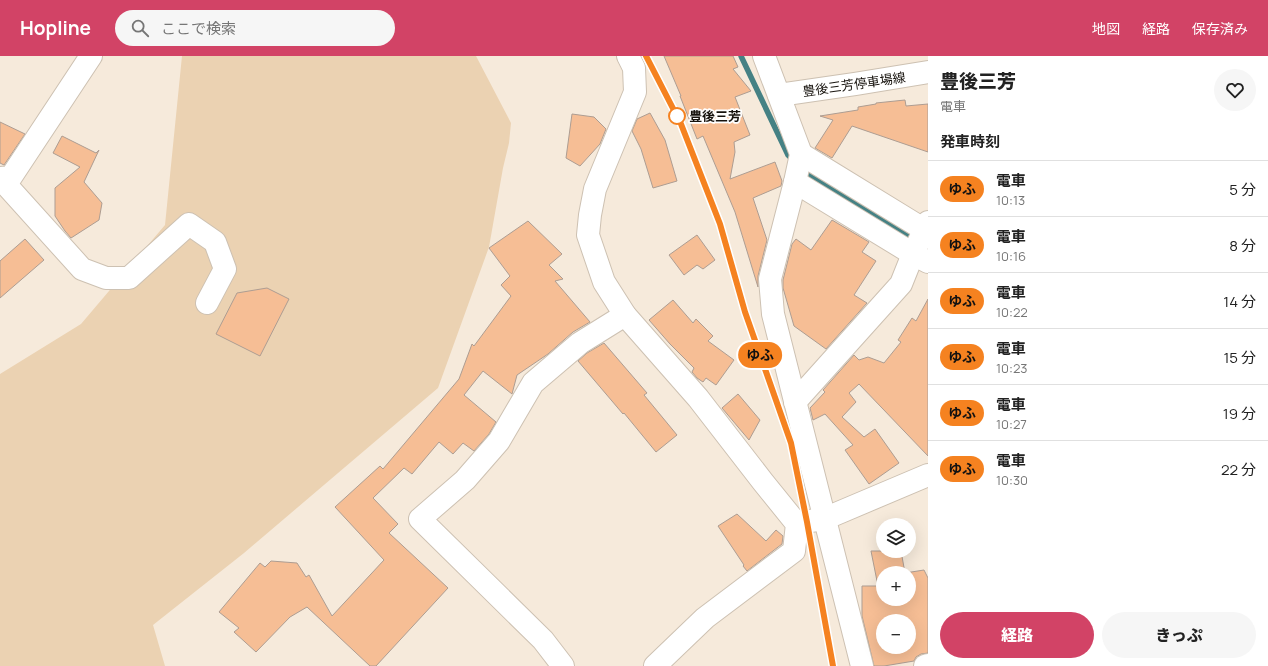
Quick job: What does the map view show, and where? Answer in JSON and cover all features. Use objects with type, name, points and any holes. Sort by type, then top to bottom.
[{"type":"street","points":[[0,178],[11,177],[91,56]]},
{"type":"street","points":[[628,56],[634,68],[635,92],[595,189],[590,215],[588,235],[604,282],[626,314],[698,398],[797,524],[794,551],[705,618],[655,666]]},
{"type":"street","points":[[764,56],[801,154],[770,279],[773,314],[862,666]]},
{"type":"street","name":"豊後三芳停車場線","points":[[779,95],[928,72]]},
{"type":"street","points":[[795,402],[901,284],[920,258],[927,228],[801,154]]},
{"type":"street","points":[[0,178],[82,269],[106,278],[128,278],[189,224],[215,242],[225,269],[207,302]]},
{"type":"street","points":[[795,182],[920,258]]},
{"type":"street","points":[[563,666],[543,640],[420,519],[465,480],[499,440],[533,382],[580,343],[626,314]]},
{"type":"street","points":[[797,524],[824,519],[928,475]]},
{"type":"shaded area","points":[[182,56],[476,56],[511,123],[509,143],[489,247],[438,388],[244,553],[153,625],[165,666],[0,666],[0,374],[81,324],[165,225]]},
{"type":"building","points":[[664,56],[733,56],[738,67],[733,69],[751,91],[735,97],[750,135],[734,142],[735,152],[730,179],[775,162],[782,181],[781,186],[753,198],[767,240],[758,276],[758,287],[735,212],[703,136],[697,139]]},
{"type":"building","points":[[905,100],[906,106],[928,104],[928,152],[852,126],[832,158],[815,148],[833,120],[820,116],[858,110],[858,107],[876,103]]},
{"type":"building","points":[[650,113],[665,140],[677,181],[653,188],[641,149],[632,131],[637,119]]},
{"type":"building","points":[[572,114],[594,117],[606,129],[600,144],[580,166],[566,158]]},
{"type":"building","points":[[0,122],[25,134],[4,165],[0,163]]},
{"type":"building","points":[[62,136],[96,153],[99,150],[84,182],[102,203],[99,220],[71,238],[55,216],[55,188],[80,167],[53,153]]},
{"type":"building","points":[[832,220],[869,242],[862,252],[876,261],[854,295],[867,303],[826,349],[794,326],[783,288],[783,280],[792,244],[796,239],[811,250]]},
{"type":"building","points":[[528,221],[562,254],[549,265],[563,279],[555,281],[590,322],[573,332],[548,354],[517,375],[512,394],[483,371],[464,395],[496,422],[489,434],[474,451],[463,443],[453,454],[439,442],[412,474],[404,468],[373,498],[398,524],[389,533],[448,588],[376,666],[370,666],[307,607],[290,617],[256,652],[234,632],[239,628],[219,612],[260,563],[265,567],[271,561],[297,563],[306,577],[309,575],[332,616],[384,560],[335,507],[380,466],[383,469],[459,379],[472,344],[474,346],[511,296],[501,285],[510,276],[489,248]]},
{"type":"building","points":[[697,235],[715,260],[703,269],[697,265],[684,275],[669,255]]},
{"type":"building","points":[[25,239],[44,260],[0,298],[0,261]]},
{"type":"building","points":[[267,288],[289,299],[260,356],[216,334],[237,293]]},
{"type":"building","points":[[928,299],[928,456],[859,384],[849,393],[856,402],[842,417],[864,437],[875,429],[899,463],[869,484],[845,450],[853,445],[825,414],[813,420],[810,408],[825,392],[823,390],[854,355],[859,360],[868,357],[884,363],[901,342],[898,340],[912,318],[916,321]]},
{"type":"building","points":[[673,300],[693,323],[696,319],[713,336],[708,341],[734,360],[716,385],[706,378],[703,382],[697,378],[692,372],[694,368],[649,320]]},
{"type":"building","points":[[604,343],[647,393],[644,395],[677,435],[656,452],[578,361],[587,353]]},
{"type":"building","points":[[738,394],[760,420],[749,440],[722,408]]},
{"type":"building","points":[[737,514],[766,541],[776,530],[783,536],[782,544],[747,571],[718,526]]},
{"type":"building","points":[[871,551],[876,551],[876,558],[902,558],[904,566],[876,566],[876,576]]},
{"type":"building","points":[[924,570],[928,578],[928,653],[921,654],[916,657],[914,661],[884,666],[874,666],[862,616],[862,586],[876,586],[876,606],[916,606],[916,571]]},
{"type":"waterway","points":[[741,56],[788,155],[794,161]]},
{"type":"waterway","points":[[803,169],[808,174],[916,240]]},
{"type":"railway","points":[[646,56],[681,124],[720,224],[745,312],[791,443],[833,666]]},
{"type":"train","name":"ゆふ","points":[[646,56],[681,124],[720,224],[745,312],[791,443],[833,666]]},
{"type":"place","name":"豊後三芳","points":[[677,116]]}]
